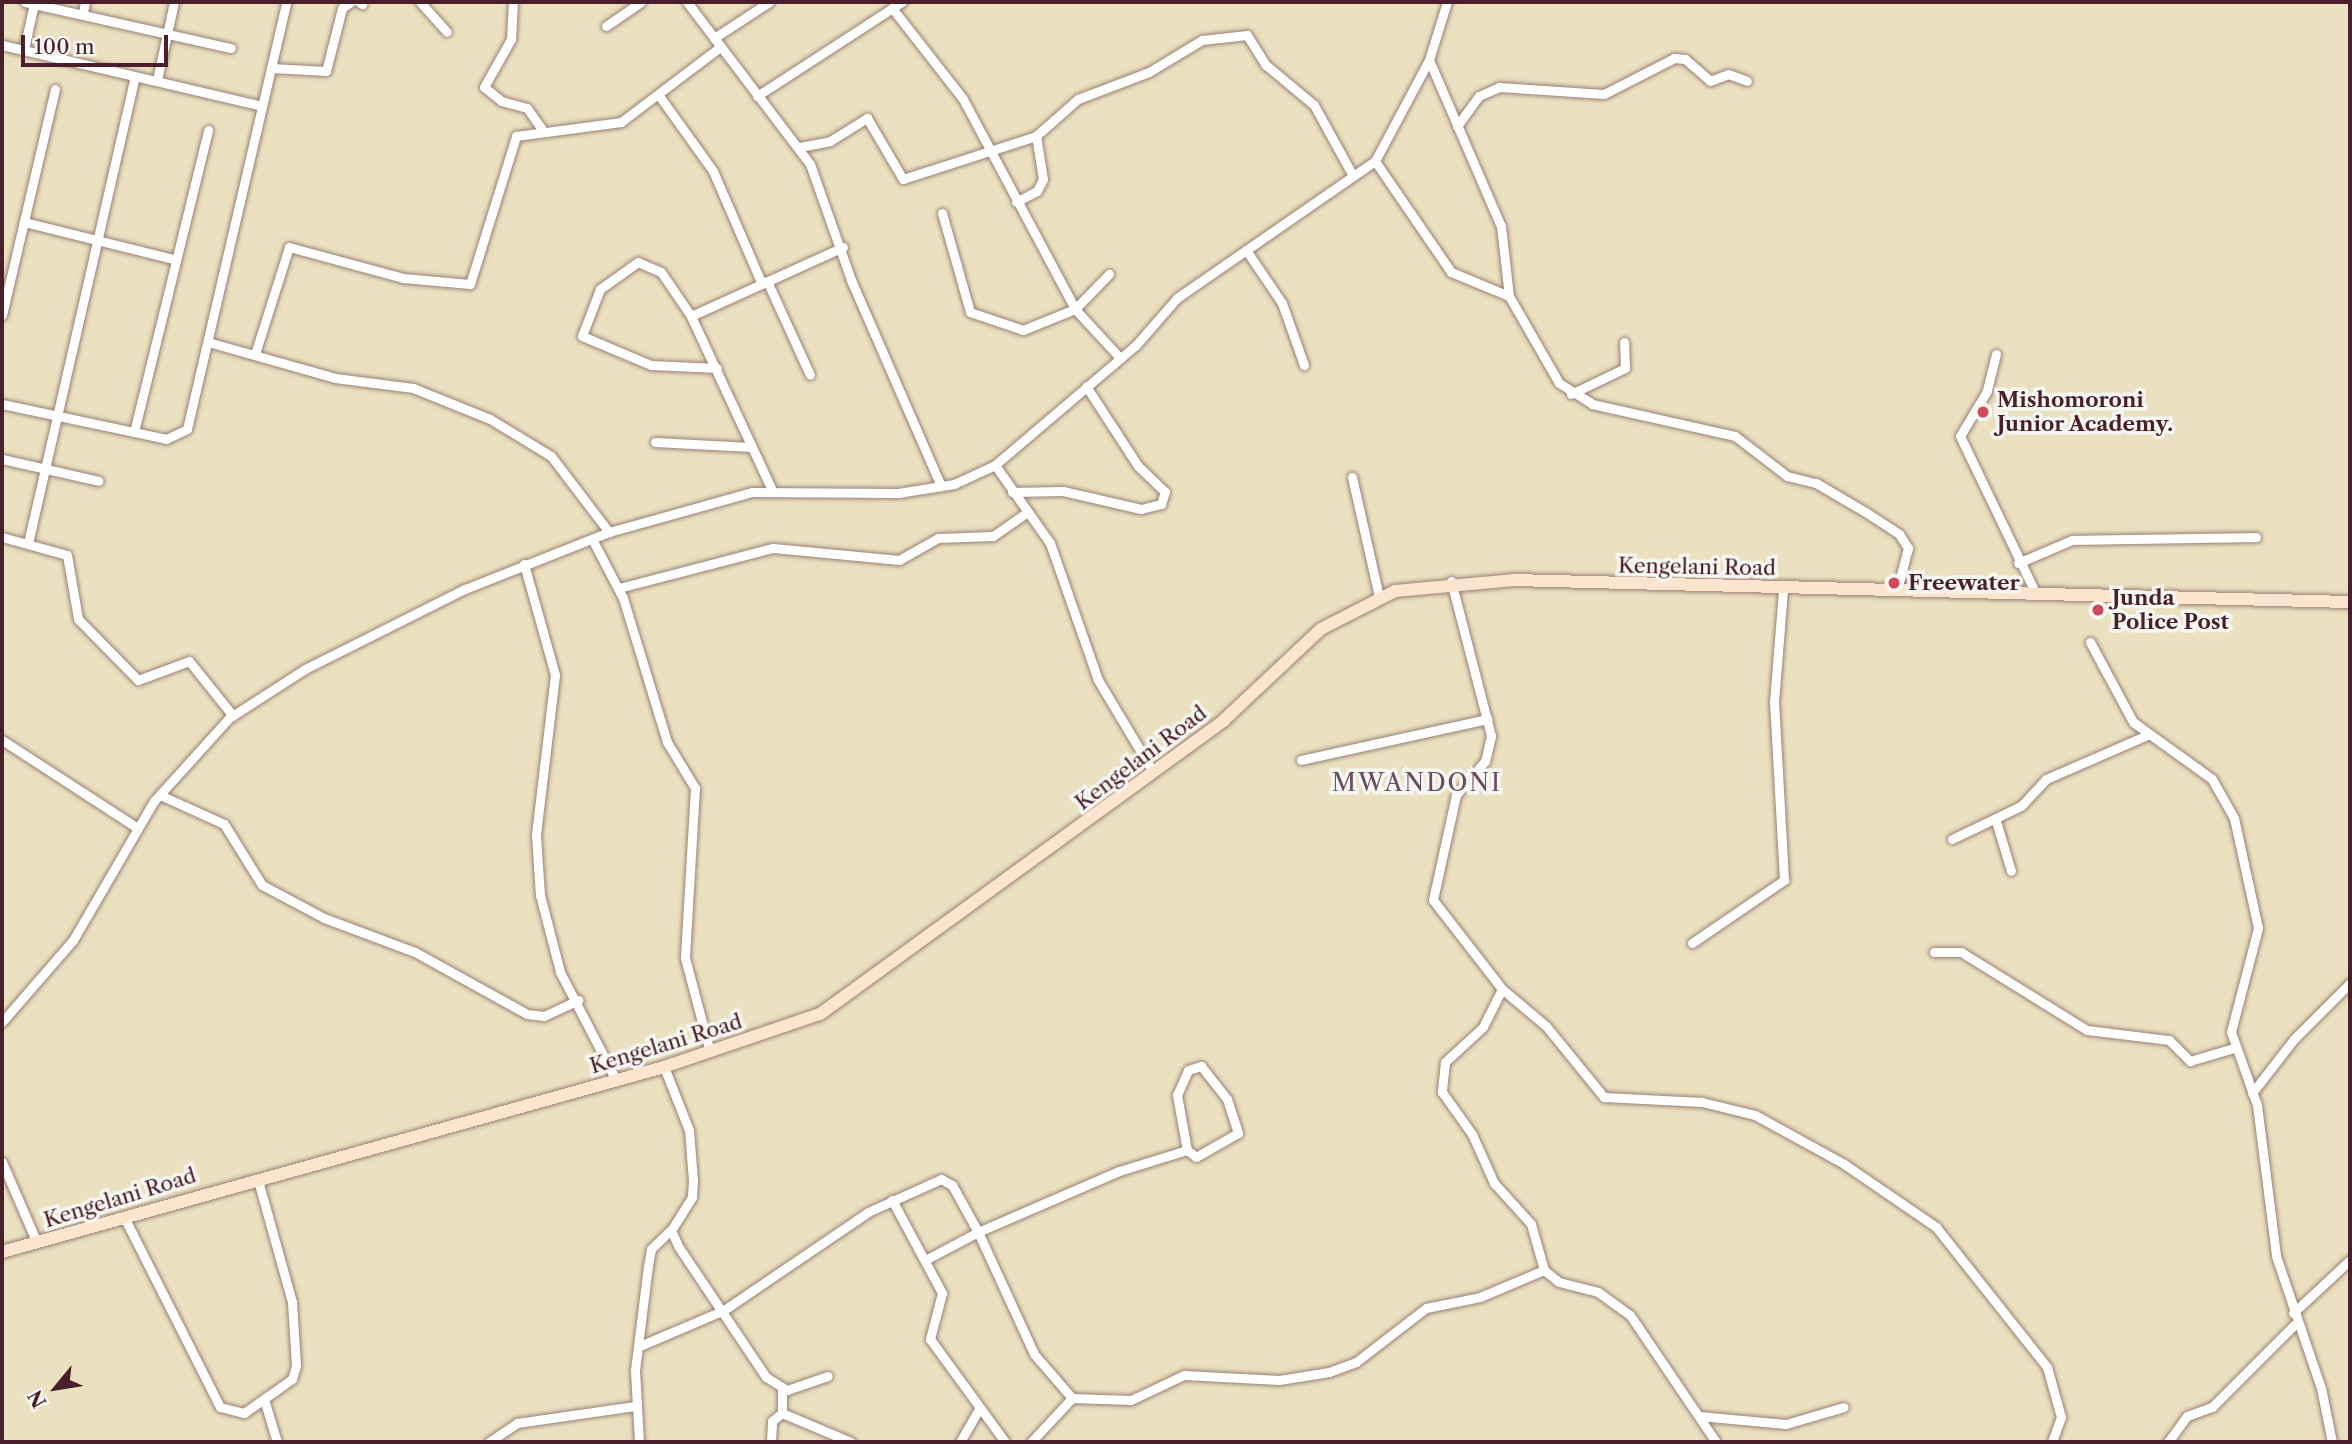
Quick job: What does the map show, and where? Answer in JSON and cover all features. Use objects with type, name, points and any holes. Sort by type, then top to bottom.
[{"type":"main road","name":"Kengelani Road","points":[[2,1252],[615,1078],[664,1067],[834,1006],[1237,710],[1311,638],[1379,597],[1451,581],[2350,602]]},
{"type":"street","points":[[83,13],[85,2]]},
{"type":"street","points":[[157,80],[174,2]]},
{"type":"street","points":[[2,404],[57,418],[166,439],[187,429],[286,2]]},
{"type":"street","points":[[271,68],[326,71],[342,8],[351,2]]},
{"type":"street","points":[[420,2],[447,32]]},
{"type":"street","points":[[513,2],[511,38],[484,87],[501,101],[527,108],[543,131]]},
{"type":"street","points":[[606,26],[641,2]]},
{"type":"street","points":[[687,2],[757,96],[800,147],[843,247],[855,290],[941,486]]},
{"type":"street","points":[[714,38],[769,2]]},
{"type":"street","points":[[757,96],[902,2]]},
{"type":"street","points":[[2,1022],[74,940],[135,827],[160,796],[233,716],[305,669],[524,564],[609,532],[772,490],[870,495],[941,486],[995,466],[1120,358],[1177,298],[1352,174],[1375,161],[1429,60],[1447,2]]},
{"type":"street","points":[[24,49],[30,3],[232,48]]},
{"type":"street","points":[[892,8],[963,99],[989,155],[1075,309],[1120,358]]},
{"type":"street","points":[[800,147],[830,141],[867,118],[903,179],[989,155],[1036,136],[1078,99],[1149,72],[1195,43],[1250,35],[1266,65],[1320,113],[1352,174]]},
{"type":"street","points":[[2,45],[262,106]]},
{"type":"street","points":[[255,354],[291,246],[403,278],[470,284],[513,140],[543,131],[613,126],[660,97],[720,47]]},
{"type":"street","points":[[1457,126],[1479,96],[1499,87],[1604,94],[1674,58],[1685,59],[1710,81],[1728,74],[1747,81]]},
{"type":"street","points":[[1429,60],[1504,238],[1509,296],[1546,366],[1571,394],[1638,416],[1735,436],[1787,476],[1816,483],[1867,513],[1907,545],[1897,590]]},
{"type":"street","points":[[28,542],[47,469],[135,77]]},
{"type":"street","points":[[2,315],[55,89]]},
{"type":"street","points":[[660,97],[713,171],[810,375]]},
{"type":"street","points":[[134,432],[174,259],[208,130]]},
{"type":"street","points":[[1016,202],[1037,191],[1043,179],[1036,136]]},
{"type":"street","points":[[1375,161],[1451,272],[1509,296]]},
{"type":"street","points":[[942,213],[970,312],[1023,330],[1075,309],[1110,274]]},
{"type":"street","points":[[24,222],[174,259]]},
{"type":"street","points":[[691,316],[843,247]]},
{"type":"street","points":[[1246,250],[1282,303],[1304,365]]},
{"type":"street","points":[[718,368],[651,365],[582,336],[600,289],[638,262],[661,272],[691,316],[718,368],[772,490]]},
{"type":"street","points":[[208,342],[335,378],[412,388],[491,419],[551,456],[609,532]]},
{"type":"street","points":[[1571,394],[1625,368],[1624,342]]},
{"type":"street","points":[[1996,354],[1987,391],[1960,436],[2018,563],[2036,594]]},
{"type":"street","points":[[1012,492],[1074,492],[1141,509],[1161,504],[1166,492],[1138,466],[1086,386]]},
{"type":"street","points":[[655,442],[751,447]]},
{"type":"street","points":[[2,459],[99,481]]},
{"type":"street","points":[[995,466],[1055,552],[1098,680],[1153,772]]},
{"type":"street","points":[[1352,477],[1379,597]]},
{"type":"street","points":[[619,588],[773,548],[899,560],[938,538],[993,536],[1026,513]]},
{"type":"street","points":[[2,537],[28,542],[67,555],[78,619],[138,680],[189,661],[233,716]]},
{"type":"street","points":[[2018,563],[2072,540],[2256,537]]},
{"type":"street","points":[[592,539],[619,588],[667,742],[695,788],[685,953],[710,1052]]},
{"type":"street","points":[[524,564],[555,675],[536,835],[540,895],[560,972],[578,1000],[615,1078]]},
{"type":"street","points":[[1451,581],[1488,719],[1489,752],[1456,795],[1433,900],[1502,989],[1546,1026],[1604,1097],[1702,1102],[1755,1115],[1843,1164],[1936,1227],[2047,1367],[2061,1417],[2052,1442]]},
{"type":"street","points":[[1692,943],[1784,880],[1774,710],[1783,589]]},
{"type":"street","points":[[2090,642],[2113,694],[2147,735],[2212,779],[2234,818],[2258,928],[2233,1013],[2234,1048],[2252,1093],[2276,1256],[2295,1324],[2321,1388],[2332,1442]]},
{"type":"street","points":[[1301,760],[1488,719]]},
{"type":"street","points":[[1952,839],[1996,821],[2023,805],[2040,782],[2147,735]]},
{"type":"street","points":[[2,740],[135,827]]},
{"type":"street","points":[[160,796],[224,824],[262,885],[324,918],[415,952],[527,1014],[544,1016],[578,1000]]},
{"type":"street","points":[[1996,821],[2011,871]]},
{"type":"street","points":[[1934,952],[1961,951],[2087,1030],[2169,1040],[2190,1061],[2234,1048]]},
{"type":"street","points":[[2252,1093],[2294,1039],[2350,984]]},
{"type":"street","points":[[1502,989],[1483,1027],[1445,1062],[1442,1092],[1472,1134],[1494,1183],[1531,1224],[1544,1270],[1559,1282],[1598,1292],[1630,1315],[1716,1442]]},
{"type":"street","points":[[1201,1066],[1227,1099],[1238,1133],[1197,1157],[1187,1150],[1178,1091],[1188,1070],[1201,1066]]},
{"type":"street","points":[[639,1442],[635,1406],[651,1250],[671,1230],[694,1191],[689,1130],[664,1067]]},
{"type":"street","points":[[927,1259],[978,1232],[1119,1171],[1187,1150]]},
{"type":"street","points":[[2,1162],[37,1243]]},
{"type":"street","points":[[642,1345],[724,1310],[892,1200],[933,1179],[946,1181],[978,1232],[1034,1354],[1072,1398],[1132,1400],[1185,1375],[1279,1380],[1329,1372],[1356,1362],[1426,1308],[1480,1297],[1544,1270]]},
{"type":"street","points":[[125,1219],[220,1407],[244,1413],[292,1379],[296,1366],[292,1302],[258,1180]]},
{"type":"street","points":[[892,1200],[927,1259],[943,1298],[929,1335],[1005,1442]]},
{"type":"street","points":[[671,1230],[766,1377],[782,1389]]},
{"type":"street","points":[[2293,1313],[2350,1260]]},
{"type":"street","points":[[2168,1442],[2187,1416],[2212,1407],[2295,1324]]},
{"type":"street","points":[[782,1389],[828,1376]]},
{"type":"street","points":[[782,1389],[782,1413]]},
{"type":"street","points":[[1033,1441],[1072,1398]]},
{"type":"street","points":[[264,1399],[277,1442]]},
{"type":"street","points":[[489,1442],[517,1423],[635,1406]]},
{"type":"street","points":[[1699,1416],[1778,1425],[1844,1408]]},
{"type":"street","points":[[960,1442],[979,1409]]},
{"type":"street","points":[[771,1442],[772,1421],[782,1413]]},
{"type":"street","points":[[782,1413],[852,1442]]},
{"type":"street","points":[[1033,1441],[1047,1442]]},
{"type":"place","name":"Mishomoroni Junior Academy.","points":[[1983,412]]},
{"type":"place","name":"Freewater","points":[[1894,583]]},
{"type":"place","name":"Junda Police Post","points":[[2098,610]]},
{"type":"district","name":"MWANDONI","points":[[1417,783]]}]
